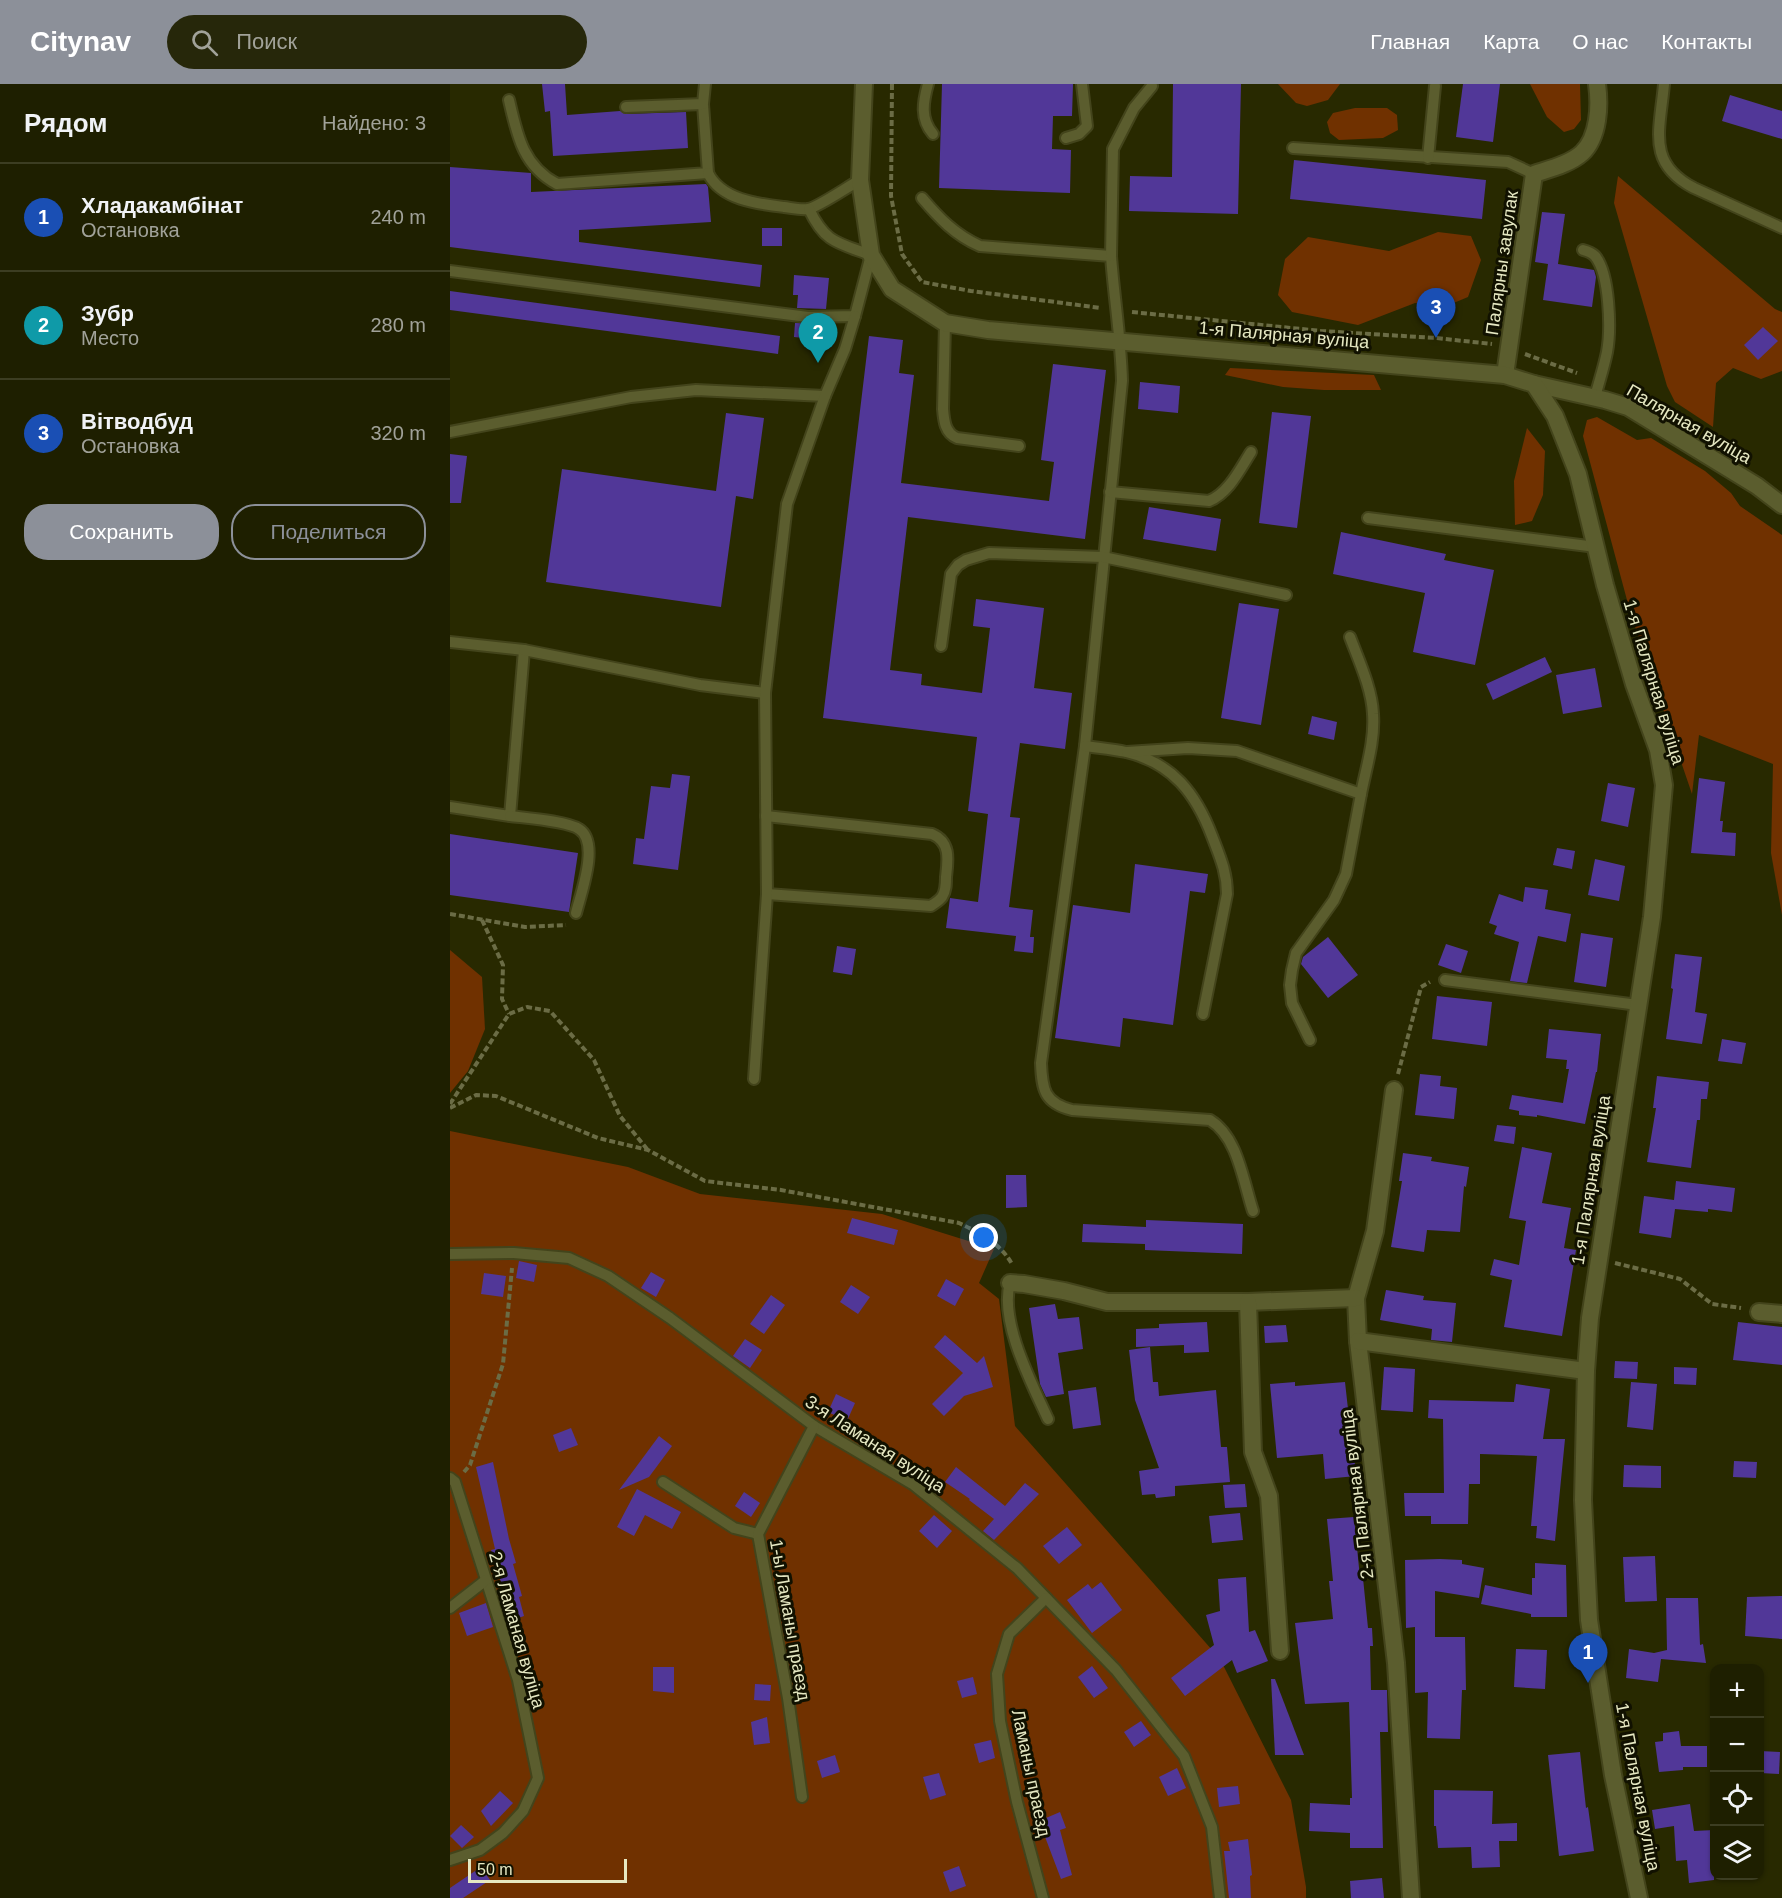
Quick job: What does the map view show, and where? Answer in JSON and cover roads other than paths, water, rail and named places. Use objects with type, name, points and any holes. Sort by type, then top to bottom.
[{"type":"street","name":"1-я Палярная вуліца","points":[[864,84],[860,180],[871,255],[892,289],[945,322],[988,330],[1505,375],[1534,384],[1555,416],[1578,474],[1634,684],[1658,750],[1664,785],[1652,917],[1590,1318],[1586,1371],[1583,1500],[1589,1620],[1613,1775],[1639,1898]]},
{"type":"street","name":"Палярны завулак","points":[[1505,375],[1534,174],[1561,165],[1582,153],[1593,137],[1598,116],[1597,84]]},
{"type":"street","name":"Палярная вуліца","points":[[1534,384],[1595,397],[1628,407],[1756,486],[1782,505]]},
{"type":"street","name":"2-я Палярная вуліца","points":[[1394,1090],[1375,1231],[1356,1298],[1358,1341],[1396,1663],[1411,1898]]},
{"type":"street","points":[[1017,1284],[1064,1291],[1107,1302],[1248,1302],[1356,1298]]},
{"type":"street","points":[[1248,1302],[1253,1452],[1269,1496],[1280,1651]]},
{"type":"street","points":[[1759,1312],[1782,1314]]},
{"type":"street","points":[[1358,1341],[1586,1371]]},
{"type":"lane","points":[[705,84],[703,104],[708,173],[718,187],[742,199],[763,205],[809,209],[860,180]]},
{"type":"lane","points":[[928,84],[923,111],[928,129],[933,134]]},
{"type":"lane","points":[[1066,138],[1079,134],[1088,126],[1082,84]]},
{"type":"lane","points":[[1664,84],[1658,146],[1662,159],[1670,172],[1694,188],[1782,226]]},
{"type":"lane","points":[[1152,86],[1134,108],[1113,149],[1111,256],[1115,310],[1121,340],[1122,381],[1085,746],[1041,1063],[1044,1089],[1054,1103],[1072,1110],[1210,1120],[1217,1124],[1233,1146],[1253,1211]]},
{"type":"lane","points":[[1428,158],[1435,86]]},
{"type":"lane","points":[[510,100],[517,132],[529,159],[544,176],[557,184],[708,173]]},
{"type":"lane","points":[[626,107],[703,104]]},
{"type":"lane","points":[[1293,148],[1508,162],[1534,174]]},
{"type":"lane","points":[[922,198],[946,226],[965,240],[980,246],[1111,256]]},
{"type":"lane","points":[[754,1079],[767,894],[765,693],[787,504],[825,396],[845,349],[871,255],[826,237],[816,224],[809,209]]},
{"type":"lane","points":[[1582,250],[1590,252],[1598,261],[1607,297],[1607,352],[1595,397]]},
{"type":"lane","points":[[450,271],[808,317],[855,316]]},
{"type":"lane","points":[[945,322],[943,410],[948,432],[957,438],[1019,446]]},
{"type":"lane","points":[[450,432],[630,397],[696,390],[825,396]]},
{"type":"lane","points":[[1110,492],[1209,501],[1224,492],[1251,452]]},
{"type":"lane","points":[[1368,519],[1596,547]]},
{"type":"lane","points":[[941,646],[951,574],[958,565],[966,560],[988,553],[1103,557],[1286,595]]},
{"type":"lane","points":[[1310,1040],[1292,1003],[1290,986],[1292,970],[1296,953],[1334,900],[1346,874],[1373,734],[1374,712],[1350,637]]},
{"type":"lane","points":[[450,642],[524,650],[699,685],[765,693]]},
{"type":"lane","points":[[510,816],[524,650]]},
{"type":"lane","points":[[1085,746],[1127,752],[1188,748],[1237,751],[1360,794]]},
{"type":"lane","points":[[1127,752],[1156,763],[1186,787],[1203,813],[1227,876],[1227,894],[1203,1014]]},
{"type":"lane","points":[[450,807],[571,825],[583,832],[587,839],[589,855],[576,913]]},
{"type":"lane","points":[[766,816],[932,834],[944,843],[948,857],[945,890],[942,897],[930,906],[767,894]]},
{"type":"lane","points":[[1445,980],[1638,1005]]},
{"type":"lane","name":"3-я Ламаная вуліца","points":[[450,1254],[514,1253],[569,1258],[608,1276],[670,1318],[814,1426],[914,1485],[1017,1568],[1116,1670],[1184,1756],[1212,1827],[1220,1898]]},
{"type":"lane","points":[[1017,1284],[1007,1295],[1010,1314],[1022,1361],[1048,1419]]},
{"type":"lane","name":"1-ы Ламаны праезд","points":[[802,1797],[789,1698],[758,1534],[814,1426]]},
{"type":"lane","name":"2-я Ламаная вуліца","points":[[450,1860],[480,1850],[503,1833],[523,1811],[538,1778],[518,1680],[453,1480]]},
{"type":"lane","points":[[663,1482],[734,1528],[758,1534]]},
{"type":"lane","points":[[450,1608],[486,1580]]},
{"type":"lane","name":"Ламаны праезд","points":[[1043,1898],[1017,1802],[1000,1721],[998,1674],[1009,1635],[1046,1599]]},
{"type":"place","name":"Вітводбуд","points":[[1436,338]]},
{"type":"place","name":"Зубр","points":[[818,363]]},
{"type":"place","name":"Хладакамбінат","points":[[1588,1683]]}]
